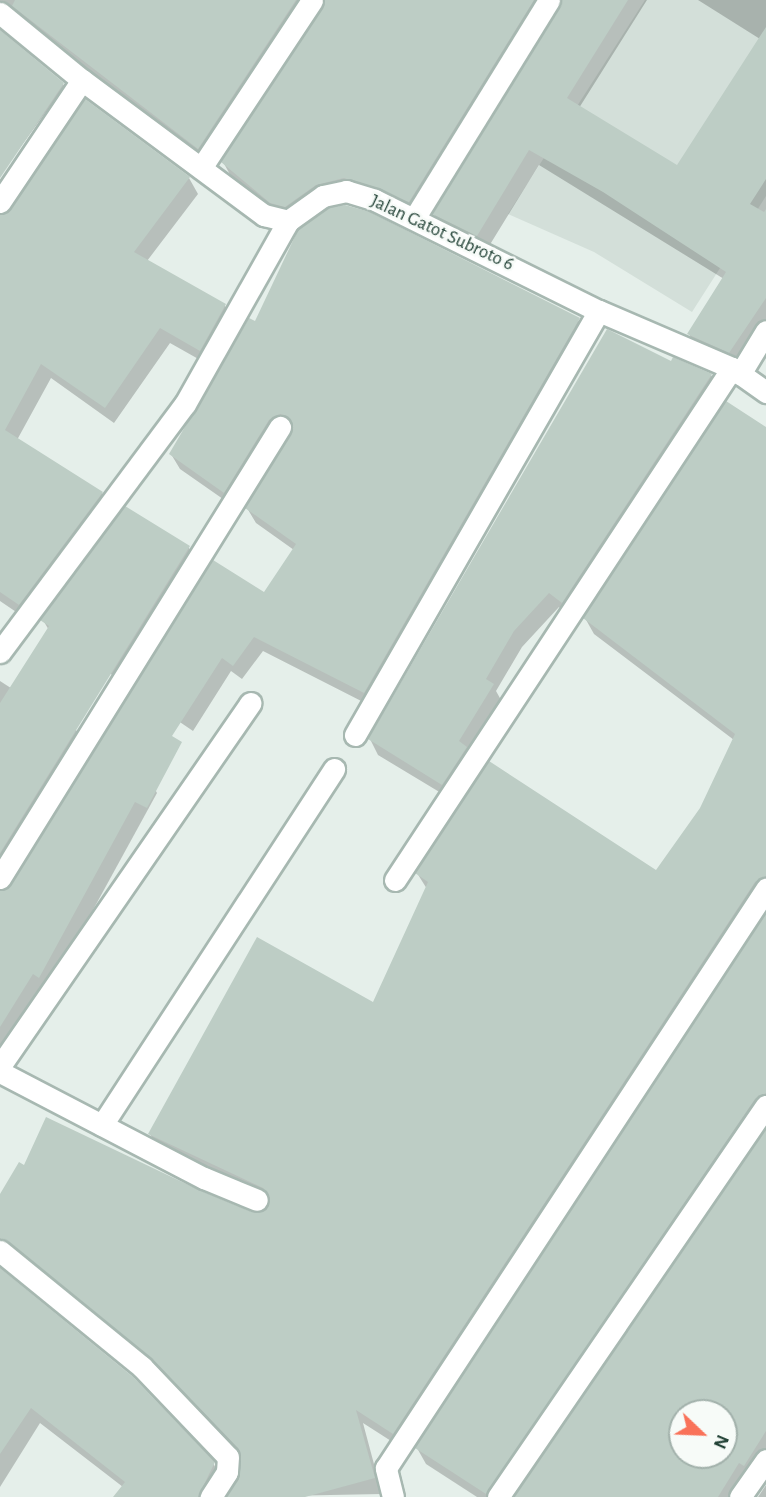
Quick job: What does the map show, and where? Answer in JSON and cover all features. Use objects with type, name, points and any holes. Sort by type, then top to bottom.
[{"type":"street","points":[[201,168],[312,0]]},
{"type":"street","points":[[415,217],[550,0]]},
{"type":"street","points":[[0,12],[82,80],[264,215],[288,222],[185,404],[0,652]]},
{"type":"street","points":[[0,202],[82,80]]},
{"type":"street","name":"Jalan Gatot Subroto 6","points":[[288,222],[323,196],[346,191],[415,217],[599,311],[736,371],[766,392]]},
{"type":"street","points":[[355,735],[599,311]]},
{"type":"street","points":[[395,880],[736,371],[766,331]]},
{"type":"street","points":[[0,878],[280,427]]},
{"type":"street","points":[[250,704],[0,1069],[102,1125],[257,1200]]},
{"type":"street","points":[[102,1125],[334,769]]},
{"type":"street","points":[[393,1497],[386,1468],[766,889]]},
{"type":"street","points":[[498,1497],[766,1106]]},
{"type":"street","points":[[0,1251],[142,1367],[228,1457],[227,1472],[211,1497]]},
{"type":"street","points":[[740,1497],[766,1460]]},
{"type":"shaded area","points":[[645,0],[766,0],[766,196],[692,312],[594,252],[508,214]]},
{"type":"building","points":[[15,0],[296,0],[198,149],[12,6]]},
{"type":"building","points":[[325,0],[534,0],[409,202],[344,178],[316,185],[285,207],[270,203],[221,162]]},
{"type":"building","points":[[562,0],[628,0],[567,98],[677,165],[766,27],[766,179],[750,204],[764,212],[766,209],[766,298],[729,353],[687,334],[726,272],[603,192],[529,150],[477,236],[432,214]]},
{"type":"building","points":[[0,30],[64,83],[0,178]]},
{"type":"building","points":[[85,99],[190,177],[134,252],[226,304],[200,351],[160,328],[105,408],[41,364],[5,430],[103,492],[19,605],[0,592],[0,215],[11,209]]},
{"type":"building","points":[[345,205],[370,212],[580,318],[364,693],[254,637],[233,666],[222,658],[172,736],[182,742],[147,808],[135,802],[39,978],[33,974],[0,1027],[0,891],[11,885],[213,560],[264,592],[296,544],[245,508],[291,434],[287,416],[280,414],[269,420],[224,493],[169,454],[249,318],[255,321],[298,230],[328,208]]},
{"type":"building","points":[[607,329],[671,361],[673,357],[712,374],[562,603],[549,593],[514,631],[486,679],[494,684],[459,741],[467,747],[442,785],[368,739]]},
{"type":"building","points":[[726,401],[766,427],[766,876],[755,882],[393,1434],[356,1410],[375,1478],[305,1497],[227,1497],[240,1474],[238,1448],[150,1357],[0,1238],[0,1194],[19,1162],[24,1165],[46,1117],[199,1190],[252,1212],[265,1210],[270,1198],[263,1188],[148,1134],[257,937],[373,1002],[428,882],[415,873],[489,761],[656,870],[700,808],[735,734],[583,618]]},
{"type":"building","points":[[125,506],[190,546],[0,853],[0,703],[49,626],[40,620]]},
{"type":"building","points":[[766,913],[766,1093],[755,1099],[486,1494],[415,1448]]},
{"type":"building","points":[[766,1129],[766,1431],[744,1466],[738,1465],[738,1399],[668,1399],[668,1469],[735,1469],[718,1497],[514,1497]]},
{"type":"building","points":[[0,1268],[133,1377],[215,1462],[198,1497],[113,1497],[125,1482],[31,1408],[0,1454]]}]
